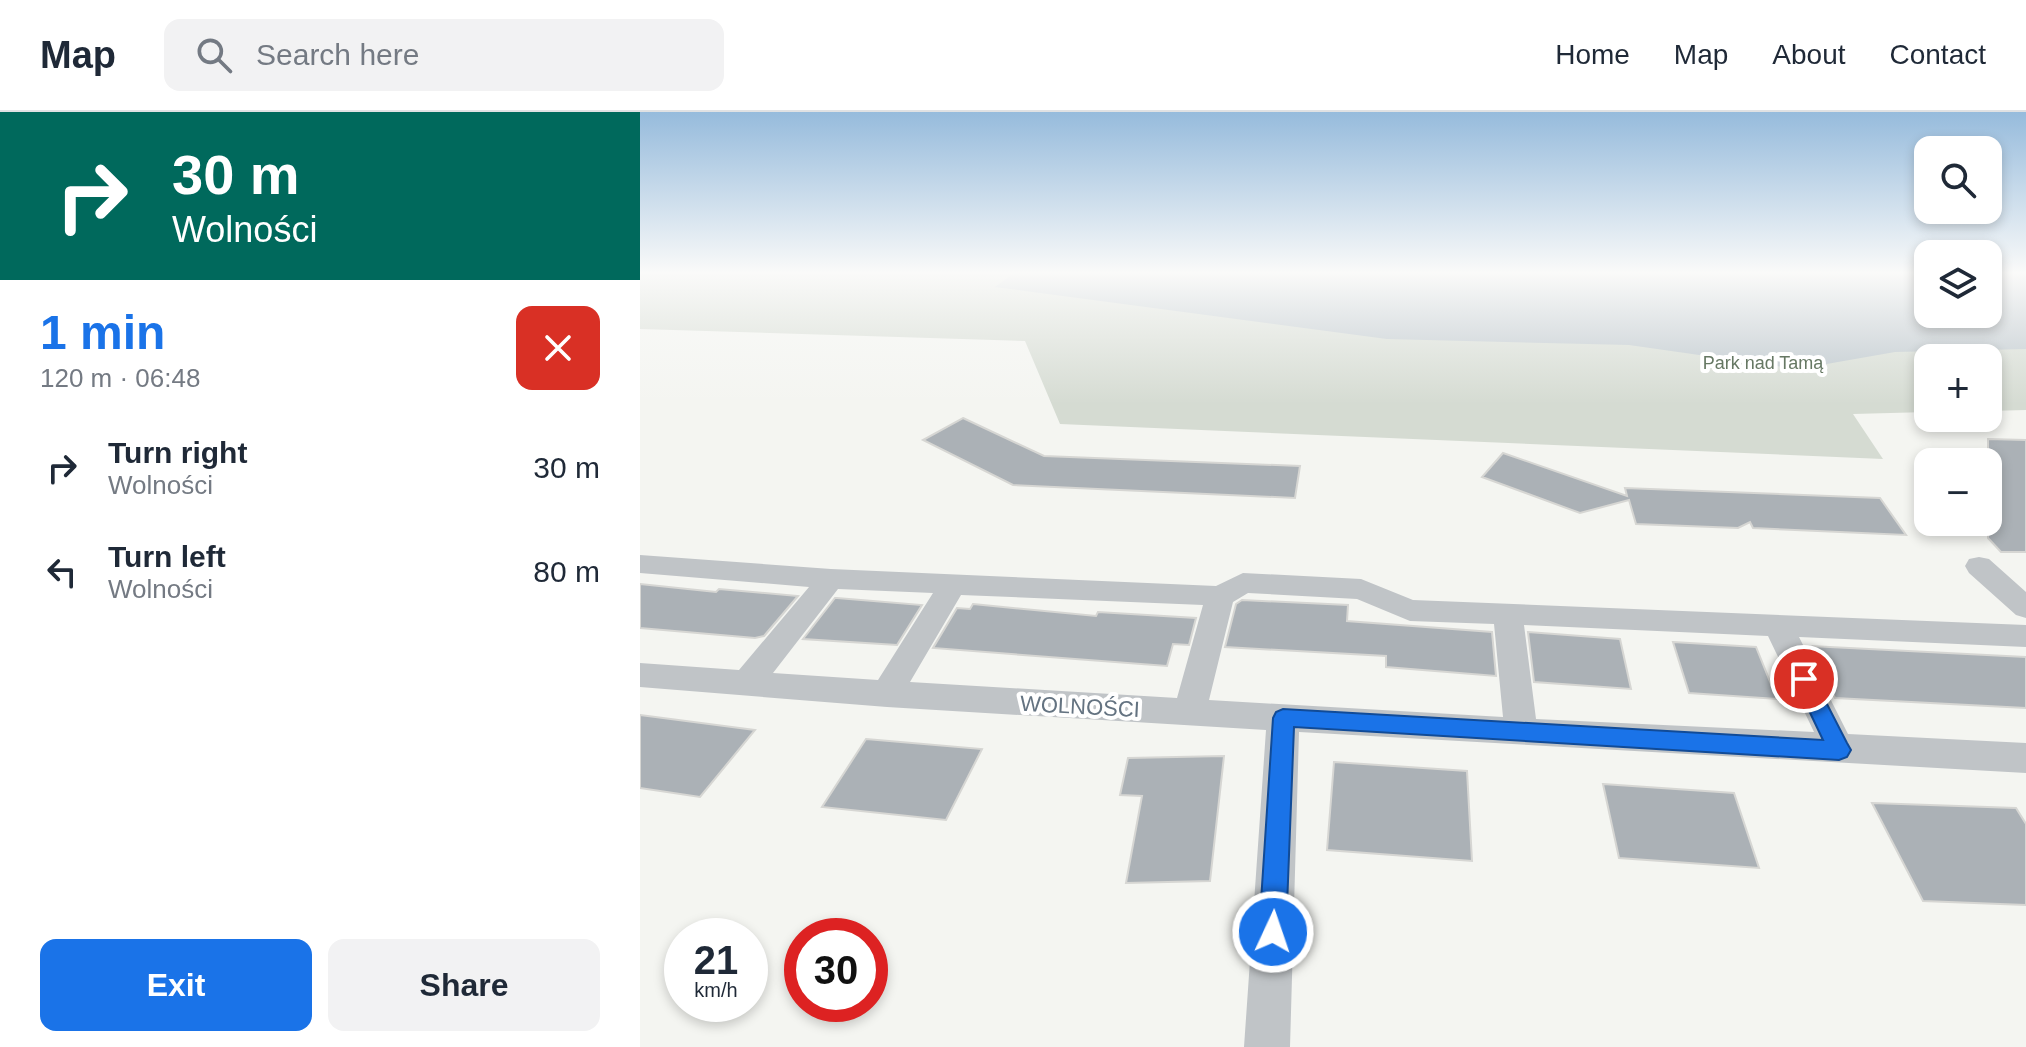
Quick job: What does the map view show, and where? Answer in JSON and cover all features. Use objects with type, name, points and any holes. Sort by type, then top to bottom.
[{"type":"street","points":[[640,564],[831,579],[1220,596],[1243,583],[1361,589],[1410,610],[2026,636]]},
{"type":"street","points":[[1979,566],[2026,608]]},
{"type":"street","points":[[746,684],[831,579]]},
{"type":"street","points":[[887,694],[953,584]]},
{"type":"street","points":[[1189,712],[1220,596]]},
{"type":"street","points":[[1508,616],[1521,732]]},
{"type":"street","points":[[1779,627],[1839,750]]},
{"type":"street","name":"WOLNOŚCI","points":[[640,675],[887,694],[1283,718],[2026,758]]},
{"type":"street","points":[[1267,1047],[1283,718]]},
{"type":"green space","name":"Park nad Tamą","points":[[640,317],[1914,317],[1914,328],[2002,328],[2002,317],[2026,317],[2026,410],[2002,411],[2002,344],[1914,344],[1914,412],[1853,414],[1883,459],[1060,424],[1025,341],[640,329]]},
{"type":"shaded area","points":[[1218,317],[1914,317],[1914,328],[2002,328],[2002,317],[2026,317],[2026,349],[2002,350],[2002,344],[1914,344],[1914,352],[1798,369],[1629,345],[1387,339]]},
{"type":"building","points":[[963,418],[1044,456],[1300,466],[1295,498],[1013,485],[923,440]]},
{"type":"building","points":[[1988,439],[2026,440],[2026,552],[2001,552],[1988,538],[2002,536],[2002,448],[1988,448]]},
{"type":"building","points":[[1503,453],[1627,496],[1625,488],[1880,498],[1906,535],[1753,528],[1750,522],[1738,528],[1636,524],[1629,500],[1580,513],[1482,477]]},
{"type":"building","points":[[640,584],[798,596],[764,636],[755,638],[640,628]]},
{"type":"building","points":[[835,598],[922,605],[897,645],[803,639]]},
{"type":"building","points":[[1242,600],[1348,605],[1347,621],[1492,632],[1496,676],[1386,667],[1386,656],[1225,647],[1236,604]]},
{"type":"building","points":[[973,604],[1096,616],[1098,612],[1196,618],[1189,645],[1173,644],[1167,666],[933,648],[957,608],[970,609]]},
{"type":"building","points":[[1528,632],[1620,639],[1631,689],[1534,682]]},
{"type":"building","points":[[1673,642],[1756,647],[1777,699],[1689,693]]},
{"type":"building","points":[[1810,646],[2026,657],[2026,708],[1835,698]]},
{"type":"building","points":[[640,715],[755,730],[700,797],[640,788]]},
{"type":"building","points":[[866,739],[982,749],[946,820],[822,807]]},
{"type":"building","points":[[1224,756],[1210,881],[1126,883],[1142,796],[1120,795],[1128,758]]},
{"type":"building","points":[[1334,762],[1467,771],[1472,861],[1327,850]]},
{"type":"building","points":[[1603,784],[1734,793],[1759,868],[1619,858]]},
{"type":"building","points":[[1872,803],[2016,808],[2026,824],[2026,905],[1923,901]]},
{"type":"route","points":[[1273,932],[1283,718],[1839,750],[1804,679]]}]
